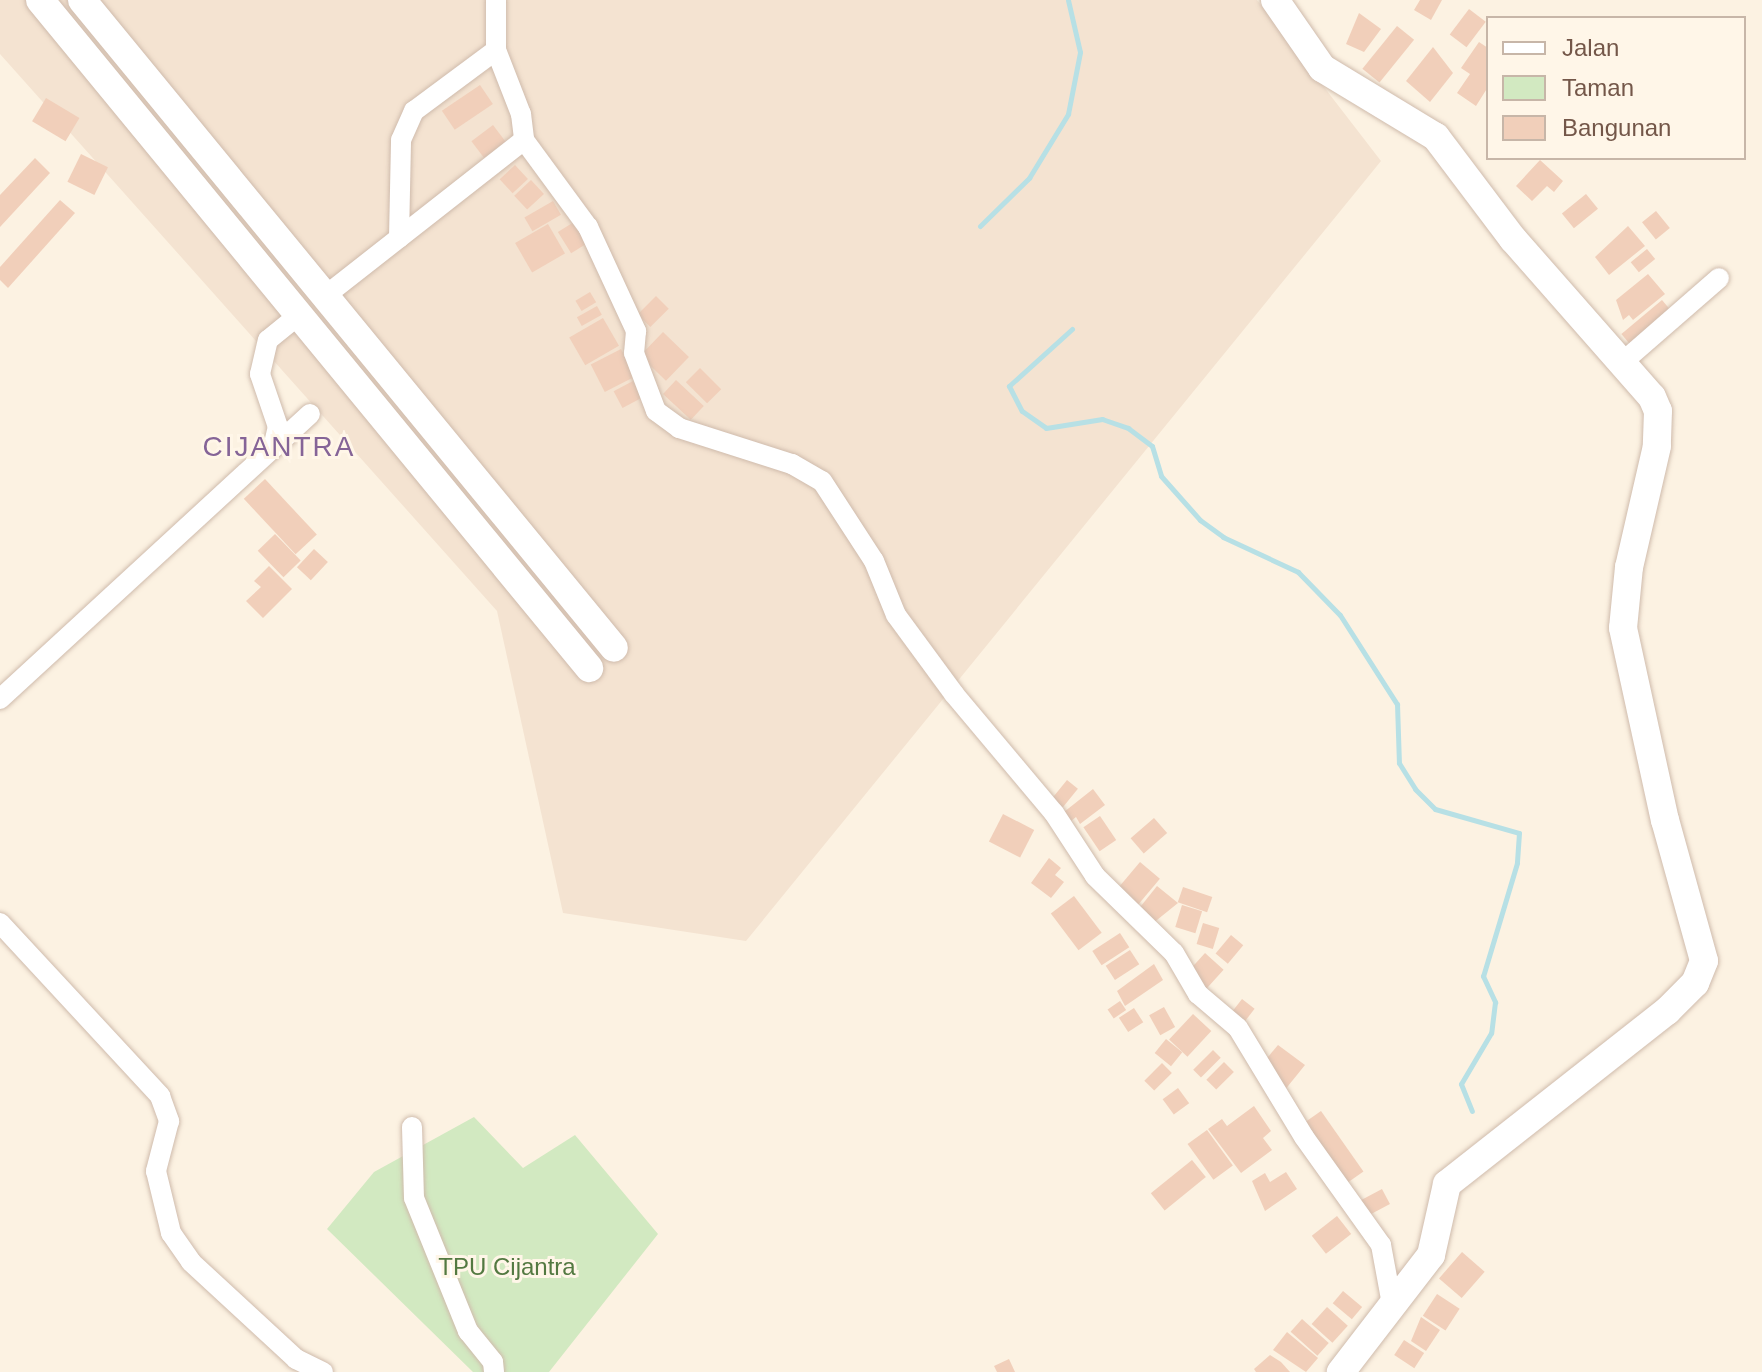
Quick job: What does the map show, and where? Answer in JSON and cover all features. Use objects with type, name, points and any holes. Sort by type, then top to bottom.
[{"type":"street","points":[[40,0],[589,668]]},
{"type":"street","points":[[82,0],[614,648]]},
{"type":"street","points":[[496,0],[496,50],[521,114],[524,140],[588,227],[636,331],[634,353],[656,411],[679,428],[792,464],[822,481],[874,561],[896,615],[954,694],[1054,813],[1095,876],[1174,953],[1198,994],[1238,1028],[1304,1137],[1381,1245],[1393,1310]]},
{"type":"street","points":[[1275,0],[1322,68],[1436,137],[1513,239],[1624,361],[1652,397],[1659,428],[1629,567],[1623,628],[1665,820],[1704,961],[1695,983],[1667,1011],[1447,1184],[1431,1255],[1393,1310],[1341,1372]]},
{"type":"street","points":[[399,238],[401,140],[414,111],[496,50]]},
{"type":"street","points":[[325,296],[524,140]]},
{"type":"street","points":[[217,215],[242,195]]},
{"type":"street","points":[[1624,361],[1719,278]]},
{"type":"street","points":[[273,448],[278,427],[260,374],[268,340],[299,315]]},
{"type":"street","points":[[0,699],[310,414]]},
{"type":"street","points":[[432,477],[458,457]]},
{"type":"street","points":[[0,923],[160,1096],[169,1121],[156,1171],[171,1233],[191,1262],[278,1344],[323,1372]]},
{"type":"street","points":[[412,1127],[414,1198],[468,1331],[493,1362],[494,1372]]},
{"type":"shaded area","points":[[0,0],[1257,0],[1381,161],[746,941],[563,913],[497,611],[0,54]]},
{"type":"green space","name":"TPU Cijantra","points":[[474,1117],[523,1168],[575,1135],[658,1234],[549,1372],[473,1372],[327,1229],[374,1172]]},
{"type":"building","points":[[1420,0],[1442,0],[1431,20],[1414,10]]},
{"type":"building","points":[[1469,9],[1486,22],[1467,47],[1450,35]]},
{"type":"building","points":[[1359,13],[1381,29],[1364,52],[1346,44]]},
{"type":"building","points":[[1397,26],[1414,40],[1379,83],[1362,69]]},
{"type":"building","points":[[1479,42],[1486,47],[1486,90],[1476,106],[1457,93],[1470,74],[1461,68]]},
{"type":"building","points":[[1433,47],[1453,73],[1430,102],[1406,81]]},
{"type":"building","points":[[480,85],[493,104],[455,130],[442,111]]},
{"type":"building","points":[[46,98],[79,118],[66,141],[32,121]]},
{"type":"building","points":[[493,125],[506,142],[484,158],[471,141]]},
{"type":"building","points":[[81,154],[108,167],[94,195],[67,182]]},
{"type":"building","points":[[35,158],[50,173],[0,227],[0,195]]},
{"type":"building","points":[[1540,160],[1563,181],[1554,192],[1547,186],[1532,201],[1516,186]]},
{"type":"building","points":[[515,165],[528,179],[513,193],[500,179]]},
{"type":"building","points":[[531,180],[544,194],[527,210],[514,196]]},
{"type":"building","points":[[1586,194],[1598,209],[1574,228],[1562,214]]},
{"type":"building","points":[[60,200],[75,213],[8,288],[0,280],[0,267]]},
{"type":"building","points":[[553,201],[561,215],[532,231],[524,218]]},
{"type":"building","points":[[1656,211],[1670,228],[1656,239],[1642,222]]},
{"type":"building","points":[[574,222],[587,243],[571,253],[558,232]]},
{"type":"building","points":[[548,224],[565,253],[532,272],[515,243]]},
{"type":"building","points":[[1628,226],[1645,246],[1609,275],[1595,257]]},
{"type":"building","points":[[1647,249],[1655,259],[1639,272],[1631,262]]},
{"type":"building","points":[[1648,274],[1665,294],[1633,320],[1629,315],[1623,320],[1616,300]]},
{"type":"building","points":[[590,292],[596,302],[582,311],[575,301]]},
{"type":"building","points":[[656,296],[669,309],[650,327],[638,314]]},
{"type":"building","points":[[1662,300],[1673,313],[1632,347],[1621,334]]},
{"type":"building","points":[[597,306],[602,315],[582,326],[577,317]]},
{"type":"building","points":[[603,318],[619,346],[585,365],[569,338]]},
{"type":"building","points":[[663,332],[689,357],[666,381],[640,356]]},
{"type":"building","points":[[621,349],[635,377],[605,392],[591,364]]},
{"type":"building","points":[[700,368],[721,389],[707,403],[686,382]]},
{"type":"building","points":[[676,380],[704,406],[691,420],[663,394]]},
{"type":"building","points":[[633,381],[642,398],[622,408],[614,391]]},
{"type":"building","points":[[265,479],[317,535],[296,554],[244,499]]},
{"type":"building","points":[[275,534],[301,561],[283,577],[258,551]]},
{"type":"building","points":[[314,549],[328,562],[311,580],[297,567]]},
{"type":"building","points":[[269,566],[292,589],[263,618],[246,601],[261,587],[254,581]]},
{"type":"building","points":[[1067,780],[1078,789],[1060,811],[1049,802]]},
{"type":"building","points":[[1093,789],[1105,805],[1080,824],[1076,817],[1071,821],[1064,812]]},
{"type":"building","points":[[1003,814],[1034,830],[1020,858],[989,842]]},
{"type":"building","points":[[1100,816],[1116,840],[1100,851],[1083,827]]},
{"type":"building","points":[[1154,818],[1167,833],[1144,853],[1131,838]]},
{"type":"building","points":[[1049,858],[1061,868],[1055,875],[1064,882],[1051,898],[1031,883]]},
{"type":"building","points":[[1140,862],[1160,879],[1137,906],[1118,889]]},
{"type":"building","points":[[1157,886],[1178,903],[1152,924],[1137,911]]},
{"type":"building","points":[[1183,887],[1212,897],[1207,912],[1178,902]]},
{"type":"building","points":[[1074,896],[1102,933],[1079,950],[1051,913]]},
{"type":"building","points":[[1182,905],[1202,911],[1195,933],[1175,927]]},
{"type":"building","points":[[1203,923],[1219,928],[1213,949],[1197,944]]},
{"type":"building","points":[[1120,933],[1129,947],[1102,965],[1092,951]]},
{"type":"building","points":[[1231,935],[1243,945],[1228,964],[1216,953]]},
{"type":"building","points":[[1130,950],[1139,964],[1115,980],[1106,966]]},
{"type":"building","points":[[1205,953],[1224,970],[1207,988],[1188,972]]},
{"type":"building","points":[[1154,964],[1163,980],[1125,1006],[1117,991]]},
{"type":"building","points":[[1242,999],[1255,1009],[1244,1023],[1231,1013]]},
{"type":"building","points":[[1120,1001],[1126,1010],[1114,1019],[1108,1009]]},
{"type":"building","points":[[1164,1007],[1175,1027],[1160,1035],[1149,1015]]},
{"type":"building","points":[[1134,1008],[1143,1022],[1128,1032],[1119,1018]]},
{"type":"building","points":[[1193,1014],[1211,1031],[1187,1057],[1169,1040]]},
{"type":"building","points":[[1166,1039],[1182,1052],[1171,1066],[1155,1053]]},
{"type":"building","points":[[1278,1045],[1305,1065],[1284,1091],[1262,1064]]},
{"type":"building","points":[[1213,1050],[1221,1058],[1201,1078],[1193,1070]]},
{"type":"building","points":[[1224,1062],[1234,1072],[1216,1090],[1206,1080]]},
{"type":"building","points":[[1162,1063],[1172,1073],[1154,1091],[1144,1081]]},
{"type":"building","points":[[1178,1088],[1189,1103],[1174,1115],[1163,1099]]},
{"type":"building","points":[[1254,1106],[1271,1131],[1263,1138],[1272,1150],[1241,1173],[1208,1129],[1222,1119],[1227,1126]]},
{"type":"building","points":[[1321,1111],[1363,1172],[1347,1183],[1305,1122]]},
{"type":"building","points":[[1207,1130],[1233,1166],[1213,1180],[1188,1144]]},
{"type":"building","points":[[1192,1160],[1206,1177],[1165,1210],[1151,1193]]},
{"type":"building","points":[[1286,1172],[1297,1189],[1265,1211],[1252,1181],[1265,1173],[1270,1182]]},
{"type":"building","points":[[1382,1189],[1390,1204],[1369,1215],[1361,1200]]},
{"type":"building","points":[[1337,1216],[1351,1234],[1326,1254],[1312,1236]]},
{"type":"building","points":[[1462,1252],[1485,1272],[1462,1298],[1439,1278]]},
{"type":"building","points":[[1343,1291],[1362,1307],[1352,1319],[1333,1303]]},
{"type":"building","points":[[1437,1294],[1460,1309],[1445,1331],[1423,1316]]},
{"type":"building","points":[[1327,1307],[1348,1326],[1332,1343],[1312,1324]]},
{"type":"building","points":[[1421,1317],[1440,1330],[1426,1351],[1411,1341]]},
{"type":"building","points":[[1302,1319],[1329,1343],[1317,1356],[1291,1332]]},
{"type":"building","points":[[1287,1332],[1318,1358],[1306,1372],[1273,1350]]},
{"type":"building","points":[[1404,1340],[1424,1353],[1414,1368],[1394,1355]]},
{"type":"building","points":[[1270,1355],[1290,1372],[1256,1372],[1254,1369]]},
{"type":"building","points":[[1009,1359],[1015,1372],[997,1372],[994,1366]]},
{"type":"waterway","points":[[980,226],[1029,178],[1068,114],[1080,52],[1068,0]]},
{"type":"waterway","points":[[1072,329],[1009,386],[1022,411],[1046,428],[1102,419],[1128,428],[1152,446],[1161,476],[1200,520],[1223,537],[1298,572],[1340,615],[1397,704],[1399,763],[1415,789],[1435,809],[1519,833],[1517,863],[1483,976],[1495,1002],[1491,1033],[1461,1084],[1472,1111]]},
{"type":"district","name":"CIJANTRA","points":[[279,447]]}]
